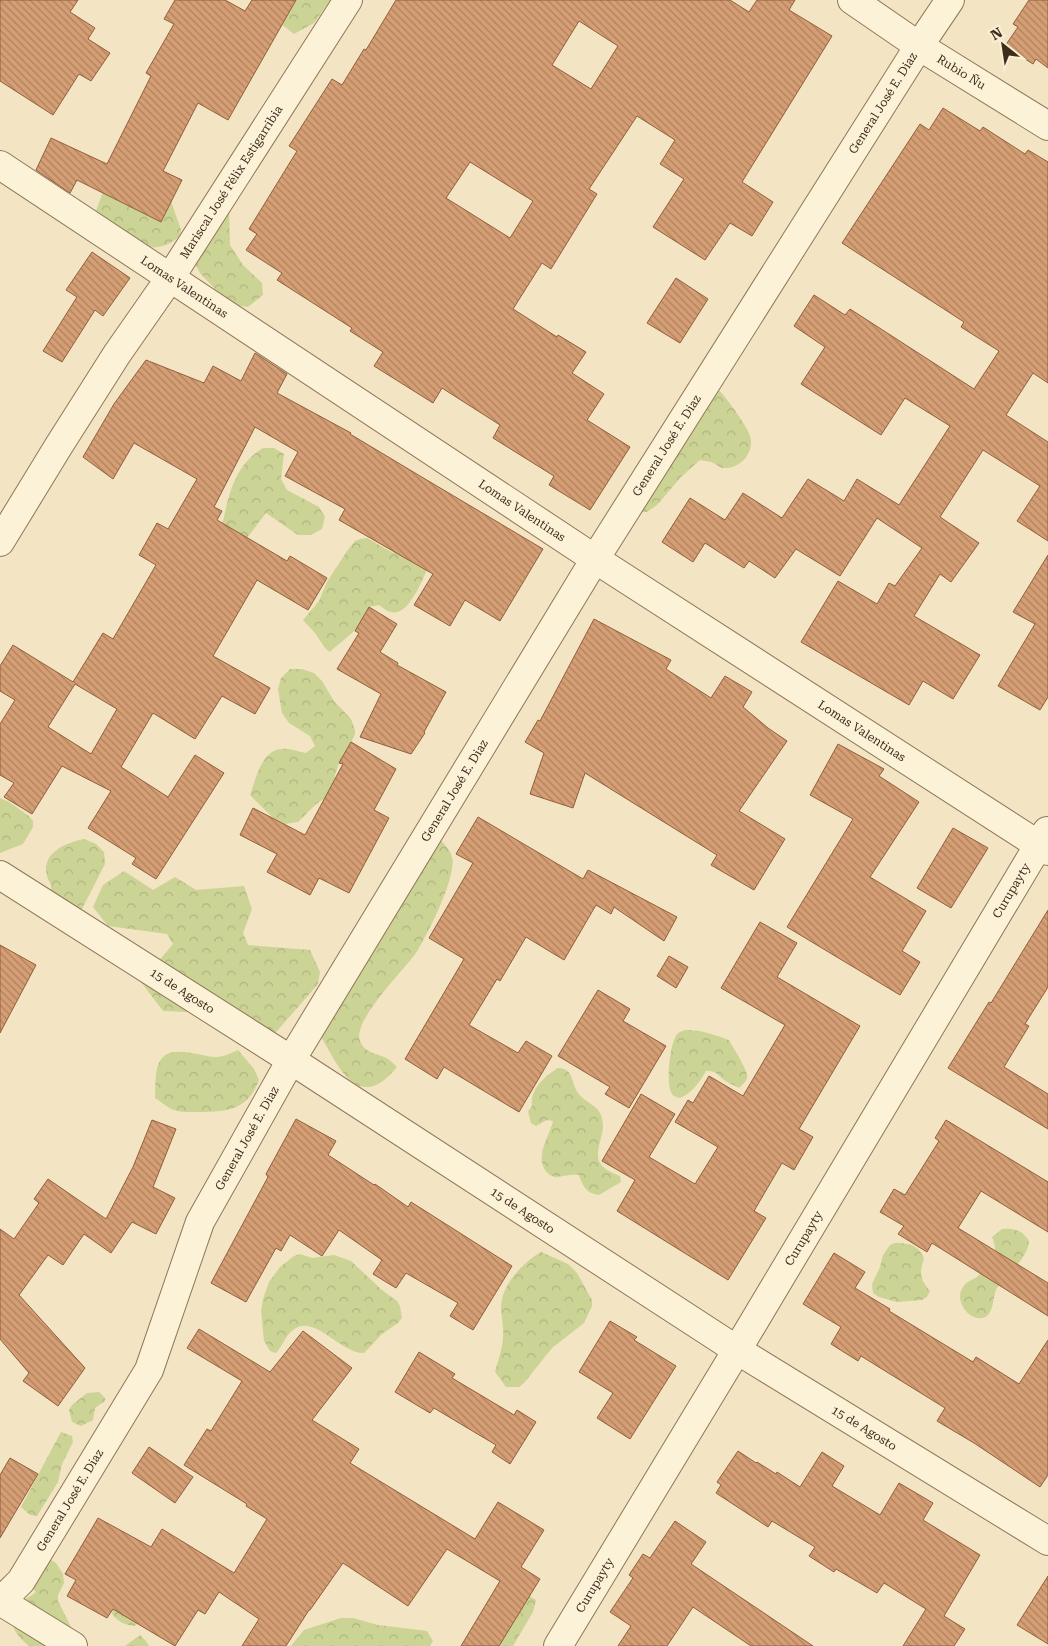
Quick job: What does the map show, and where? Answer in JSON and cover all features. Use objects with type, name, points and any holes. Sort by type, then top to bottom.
[{"type":"street","name":"Mariscal José Félix Estigarribia","points":[[0,542],[107,370],[170,278],[348,0]]},
{"type":"street","name":"Rubio Ñu","points":[[852,0],[919,46],[1048,126]]},
{"type":"street","name":"General José E. Diaz","points":[[0,1602],[21,1581],[149,1370],[200,1222],[291,1060],[595,560],[919,46],[950,0]]},
{"type":"street","name":"Lomas Valentinas","points":[[0,166],[595,560],[1045,842]]},
{"type":"street","name":"Curupayty","points":[[558,1646],[1045,842]]},
{"type":"street","name":"15 de Agosto","points":[[0,874],[291,1060],[737,1350],[1048,1542]]},
{"type":"street","points":[[0,1602],[73,1646]]},
{"type":"green space","points":[[270,0],[330,0],[314,23],[294,34],[266,12]]},
{"type":"green space","points":[[103,192],[171,201],[181,230],[180,236],[169,244],[146,247],[135,244],[113,233],[93,219]]},
{"type":"green space","points":[[202,204],[229,209],[230,245],[243,265],[262,283],[263,295],[248,307],[236,305],[216,290],[200,273],[194,262],[190,226],[194,214]]},
{"type":"green space","points":[[717,388],[735,411],[750,436],[749,453],[741,462],[731,467],[723,468],[711,462],[700,460],[681,477],[657,505],[647,512],[635,512]]},
{"type":"green space","points":[[263,448],[274,448],[284,454],[281,479],[287,490],[319,507],[325,517],[322,529],[311,535],[298,535],[266,513],[247,538],[236,542],[217,530],[223,522],[231,490],[238,474],[248,460]]},
{"type":"green space","points":[[367,538],[393,553],[400,549],[428,567],[412,600],[402,610],[397,612],[387,611],[379,605],[369,607],[359,626],[330,652],[303,620],[319,601],[327,582],[347,551],[355,541]]},
{"type":"green space","points":[[290,669],[302,669],[314,673],[322,681],[334,701],[351,719],[355,734],[339,763],[334,787],[327,797],[316,804],[298,822],[285,824],[274,819],[250,795],[260,766],[269,754],[285,749],[306,753],[315,746],[310,736],[289,723],[282,713],[278,689],[281,678]]},
{"type":"green space","points":[[0,798],[29,816],[33,821],[33,827],[23,844],[0,853]]},
{"type":"green space","points":[[439,838],[447,847],[452,857],[450,878],[440,906],[416,953],[380,996],[364,1021],[360,1032],[360,1041],[365,1048],[388,1059],[397,1067],[383,1081],[371,1087],[360,1086],[350,1080],[342,1071],[319,1033]]},
{"type":"green space","points":[[84,839],[96,844],[104,852],[105,864],[82,909],[71,914],[50,903],[51,884],[46,868],[51,855],[56,850],[69,843]]},
{"type":"green space","points":[[124,871],[153,890],[175,877],[196,890],[244,886],[252,909],[243,933],[248,945],[310,950],[320,972],[318,984],[270,1039],[219,999],[186,1012],[163,1011],[141,982],[173,944],[167,934],[108,926],[93,907],[103,885]]},
{"type":"green space","points":[[686,1030],[703,1032],[729,1040],[746,1070],[746,1081],[739,1088],[715,1073],[706,1071],[688,1093],[680,1098],[672,1094],[669,1080],[669,1064],[672,1047],[677,1035]]},
{"type":"green space","points":[[238,1050],[254,1069],[259,1080],[249,1098],[243,1103],[228,1110],[185,1112],[171,1109],[155,1098],[156,1071],[163,1057],[169,1053],[185,1052],[219,1057]]},
{"type":"green space","points":[[558,1068],[567,1070],[570,1073],[578,1093],[597,1109],[602,1118],[603,1130],[598,1150],[598,1159],[604,1168],[620,1176],[621,1182],[599,1195],[591,1193],[586,1189],[579,1175],[554,1177],[546,1171],[542,1164],[542,1151],[553,1121],[547,1120],[536,1126],[531,1123],[528,1111],[532,1106],[533,1094],[539,1084]]},
{"type":"green space","points":[[1002,1229],[1014,1229],[1021,1232],[1029,1241],[1028,1248],[1021,1260],[997,1288],[989,1314],[982,1318],[977,1318],[964,1309],[960,1294],[966,1284],[977,1277],[989,1262],[995,1248],[992,1237]]},
{"type":"green space","points":[[895,1243],[913,1246],[922,1254],[924,1259],[921,1276],[930,1291],[927,1297],[922,1300],[897,1302],[879,1297],[873,1293],[872,1284],[883,1255],[890,1245]]},
{"type":"green space","points":[[541,1252],[568,1264],[577,1273],[592,1300],[592,1306],[584,1323],[552,1348],[524,1383],[519,1387],[506,1387],[495,1372],[503,1338],[501,1311],[504,1293],[519,1269]]},
{"type":"green space","points":[[300,1254],[312,1258],[334,1255],[351,1261],[382,1290],[397,1301],[402,1318],[382,1334],[364,1353],[347,1348],[321,1331],[304,1326],[293,1330],[276,1353],[270,1351],[264,1341],[261,1311],[263,1299],[269,1282],[280,1267],[294,1256]]},
{"type":"green space","points":[[99,1392],[105,1398],[105,1401],[95,1408],[93,1420],[81,1426],[72,1422],[69,1410],[72,1405],[87,1393]]},
{"type":"green space","points":[[61,1432],[72,1436],[73,1442],[62,1464],[58,1482],[37,1516],[30,1515],[21,1507]]},
{"type":"green space","points":[[41,1554],[56,1563],[63,1574],[64,1583],[58,1595],[58,1601],[71,1627],[67,1646],[29,1646],[19,1637],[13,1627],[13,1617],[19,1604],[36,1592],[32,1588]]},
{"type":"green space","points":[[526,1594],[536,1600],[533,1612],[513,1646],[486,1646]]},
{"type":"green space","points":[[113,1608],[140,1621],[135,1626],[122,1623],[112,1614]]},
{"type":"green space","points":[[341,1618],[353,1618],[378,1625],[427,1631],[433,1641],[430,1646],[291,1646],[304,1630]]},
{"type":"green space","points":[[140,1635],[149,1646],[125,1646]]},
{"type":"building","points":[[0,0],[78,0],[70,12],[95,28],[88,39],[110,53],[91,81],[79,74],[53,115],[0,81]]},
{"type":"building","points":[[175,0],[225,0],[245,11],[252,0],[296,0],[228,120],[198,103],[163,171],[182,180],[161,222],[77,180],[70,193],[36,170],[51,138],[107,164],[151,76],[146,73],[174,24],[164,19]]},
{"type":"building","points":[[396,0],[730,0],[749,12],[757,0],[795,0],[789,10],[832,36],[742,182],[773,202],[752,236],[730,223],[705,260],[653,227],[684,179],[660,164],[675,140],[637,116],[589,189],[597,194],[551,269],[542,263],[513,309],[557,337],[558,335],[586,352],[572,373],[604,394],[587,420],[630,447],[590,510],[549,485],[554,476],[493,438],[500,425],[442,388],[433,403],[374,366],[383,352],[350,331],[352,328],[277,280],[282,273],[246,250],[257,234],[249,229],[297,151],[289,146],[332,79],[342,85],[364,49],[366,50]],"holes":[[[579,21],[618,46],[591,89],[552,65]],[[470,162],[533,201],[510,238],[446,198]]]},
{"type":"building","points":[[1029,0],[1048,0],[1048,68],[1036,59],[1033,64],[1005,46],[1018,27],[1013,24]]},
{"type":"building","points":[[943,108],[980,131],[983,127],[1025,154],[1028,150],[1048,162],[1048,383],[1033,373],[1006,415],[1048,442],[1048,541],[1017,521],[1040,486],[983,450],[940,517],[979,543],[951,582],[940,574],[914,616],[980,655],[953,699],[923,681],[909,705],[801,642],[838,581],[877,604],[889,583],[895,586],[922,548],[877,518],[840,576],[796,549],[775,578],[749,561],[744,568],[705,543],[693,562],[662,542],[690,498],[725,520],[743,493],[782,518],[808,479],[844,501],[857,479],[899,505],[950,426],[905,398],[881,435],[801,384],[825,347],[794,326],[814,295],[845,315],[850,309],[974,389],[999,351],[961,327],[964,322],[842,243],[920,124],[929,130]]},
{"type":"building","points":[[92,252],[130,278],[103,316],[95,310],[62,362],[43,351],[77,297],[66,290]]},
{"type":"building","points":[[676,278],[708,299],[680,343],[647,323]]},
{"type":"building","points":[[255,353],[287,374],[277,393],[351,433],[543,549],[500,621],[465,600],[450,626],[414,605],[433,574],[339,520],[345,509],[285,476],[298,452],[255,427],[214,507],[222,511],[217,520],[287,561],[290,556],[327,578],[308,610],[257,580],[213,656],[270,688],[255,714],[222,696],[195,739],[153,713],[121,767],[168,797],[195,755],[224,773],[156,879],[132,864],[136,858],[88,828],[111,791],[62,766],[32,814],[4,797],[14,783],[0,775],[0,724],[15,700],[0,691],[0,666],[13,645],[73,682],[103,633],[113,639],[156,565],[139,555],[157,523],[168,529],[197,479],[134,443],[113,479],[83,457],[114,404],[146,360],[204,383],[213,366],[241,381]],"holes":[[[75,684],[117,709],[91,754],[48,727]]]},
{"type":"building","points":[[1048,555],[1048,697],[1040,710],[998,686],[1035,624],[1013,612]]},
{"type":"building","points":[[369,607],[397,624],[380,652],[398,663],[397,665],[446,692],[425,733],[411,754],[360,737],[381,694],[337,669],[359,633],[355,631]]},
{"type":"building","points":[[594,619],[671,660],[666,669],[711,698],[725,676],[752,692],[743,707],[787,741],[739,811],[785,839],[754,890],[711,865],[717,855],[585,773],[573,808],[530,794],[544,753],[525,742],[538,720],[540,721]]},
{"type":"building","points":[[351,742],[396,769],[374,810],[389,818],[349,893],[319,878],[310,895],[267,872],[277,854],[240,835],[253,808],[305,835],[343,764],[339,763]]},
{"type":"building","points":[[838,744],[884,769],[879,776],[919,802],[870,877],[926,911],[902,951],[920,962],[900,995],[787,927],[853,819],[810,795]]},
{"type":"building","points":[[478,817],[583,879],[588,870],[677,917],[664,941],[614,907],[611,914],[596,905],[564,960],[526,937],[500,981],[497,979],[469,1025],[518,1053],[526,1041],[552,1056],[519,1112],[444,1067],[437,1079],[405,1059],[464,959],[429,938],[473,863],[456,854]]},
{"type":"building","points":[[953,828],[988,848],[951,908],[917,888]]},
{"type":"building","points":[[1048,910],[1048,987],[1025,1024],[1029,1026],[1004,1067],[1048,1094],[1048,1129],[948,1068],[989,1002],[991,1003]]},
{"type":"building","points":[[760,922],[797,943],[777,977],[860,1026],[799,1129],[813,1137],[794,1170],[782,1163],[754,1211],[766,1218],[728,1280],[617,1211],[635,1180],[602,1161],[641,1094],[675,1114],[649,1157],[695,1184],[718,1147],[675,1122],[688,1100],[693,1103],[709,1076],[743,1096],[785,1025],[721,988]]},
{"type":"building","points":[[0,945],[36,965],[0,1033]]},
{"type":"building","points":[[669,956],[688,967],[676,988],[657,976]]},
{"type":"building","points":[[598,990],[630,1009],[623,1021],[666,1046],[629,1108],[605,1094],[610,1087],[558,1056]]},
{"type":"building","points":[[296,1119],[336,1141],[328,1155],[408,1207],[411,1202],[512,1266],[473,1330],[450,1316],[458,1303],[406,1273],[396,1288],[373,1274],[382,1260],[339,1230],[322,1256],[290,1235],[281,1251],[276,1248],[246,1302],[211,1283],[268,1177],[266,1174]]},
{"type":"building","points":[[152,1120],[176,1129],[153,1187],[175,1198],[156,1234],[132,1222],[111,1253],[84,1234],[63,1265],[48,1255],[19,1295],[85,1368],[58,1406],[23,1381],[29,1373],[0,1339],[0,1229],[14,1239],[39,1203],[34,1199],[48,1179],[106,1219],[133,1167]]},
{"type":"building","points":[[946,1120],[1048,1182],[1048,1232],[981,1191],[958,1228],[1048,1283],[1048,1316],[932,1243],[927,1252],[898,1234],[904,1226],[880,1212],[894,1189],[905,1195],[939,1141],[935,1138]]},
{"type":"building","points":[[834,1253],[865,1272],[855,1288],[973,1362],[976,1357],[1019,1384],[1048,1340],[1048,1475],[1040,1487],[937,1421],[945,1408],[861,1356],[858,1361],[831,1344],[841,1327],[803,1304]]},
{"type":"building","points":[[610,1321],[637,1337],[634,1340],[676,1366],[630,1439],[597,1418],[613,1393],[579,1372]]},
{"type":"building","points":[[199,1329],[270,1372],[303,1331],[352,1368],[312,1420],[359,1449],[350,1463],[475,1539],[498,1502],[544,1530],[521,1567],[540,1579],[499,1646],[461,1646],[500,1581],[447,1549],[408,1606],[343,1563],[286,1646],[242,1646],[259,1619],[219,1592],[205,1614],[198,1610],[175,1646],[113,1609],[107,1618],[67,1596],[76,1580],[65,1574],[98,1518],[151,1547],[162,1529],[234,1573],[267,1519],[246,1506],[247,1504],[184,1465],[207,1429],[211,1431],[242,1381],[187,1348]]},
{"type":"building","points":[[419,1352],[455,1374],[452,1378],[514,1415],[517,1410],[536,1422],[510,1464],[492,1452],[496,1445],[434,1408],[430,1413],[395,1392]]},
{"type":"building","points":[[149,1447],[193,1477],[175,1503],[132,1473]]},
{"type":"building","points":[[738,1451],[800,1487],[822,1452],[844,1466],[832,1486],[880,1515],[899,1483],[933,1503],[923,1520],[980,1555],[944,1616],[965,1629],[954,1646],[903,1646],[926,1609],[884,1583],[877,1593],[836,1569],[834,1572],[809,1556],[815,1547],[772,1521],[768,1527],[716,1493],[721,1485],[717,1482]]},
{"type":"building","points":[[10,1458],[38,1474],[0,1538],[0,1475]]},
{"type":"building","points":[[675,1521],[706,1542],[691,1564],[813,1646],[751,1646],[693,1607],[667,1646],[618,1646],[631,1626],[610,1612],[633,1578],[629,1575],[643,1554],[650,1558]]},
{"type":"building","points":[[1048,1576],[1048,1644],[1017,1625]]}]
